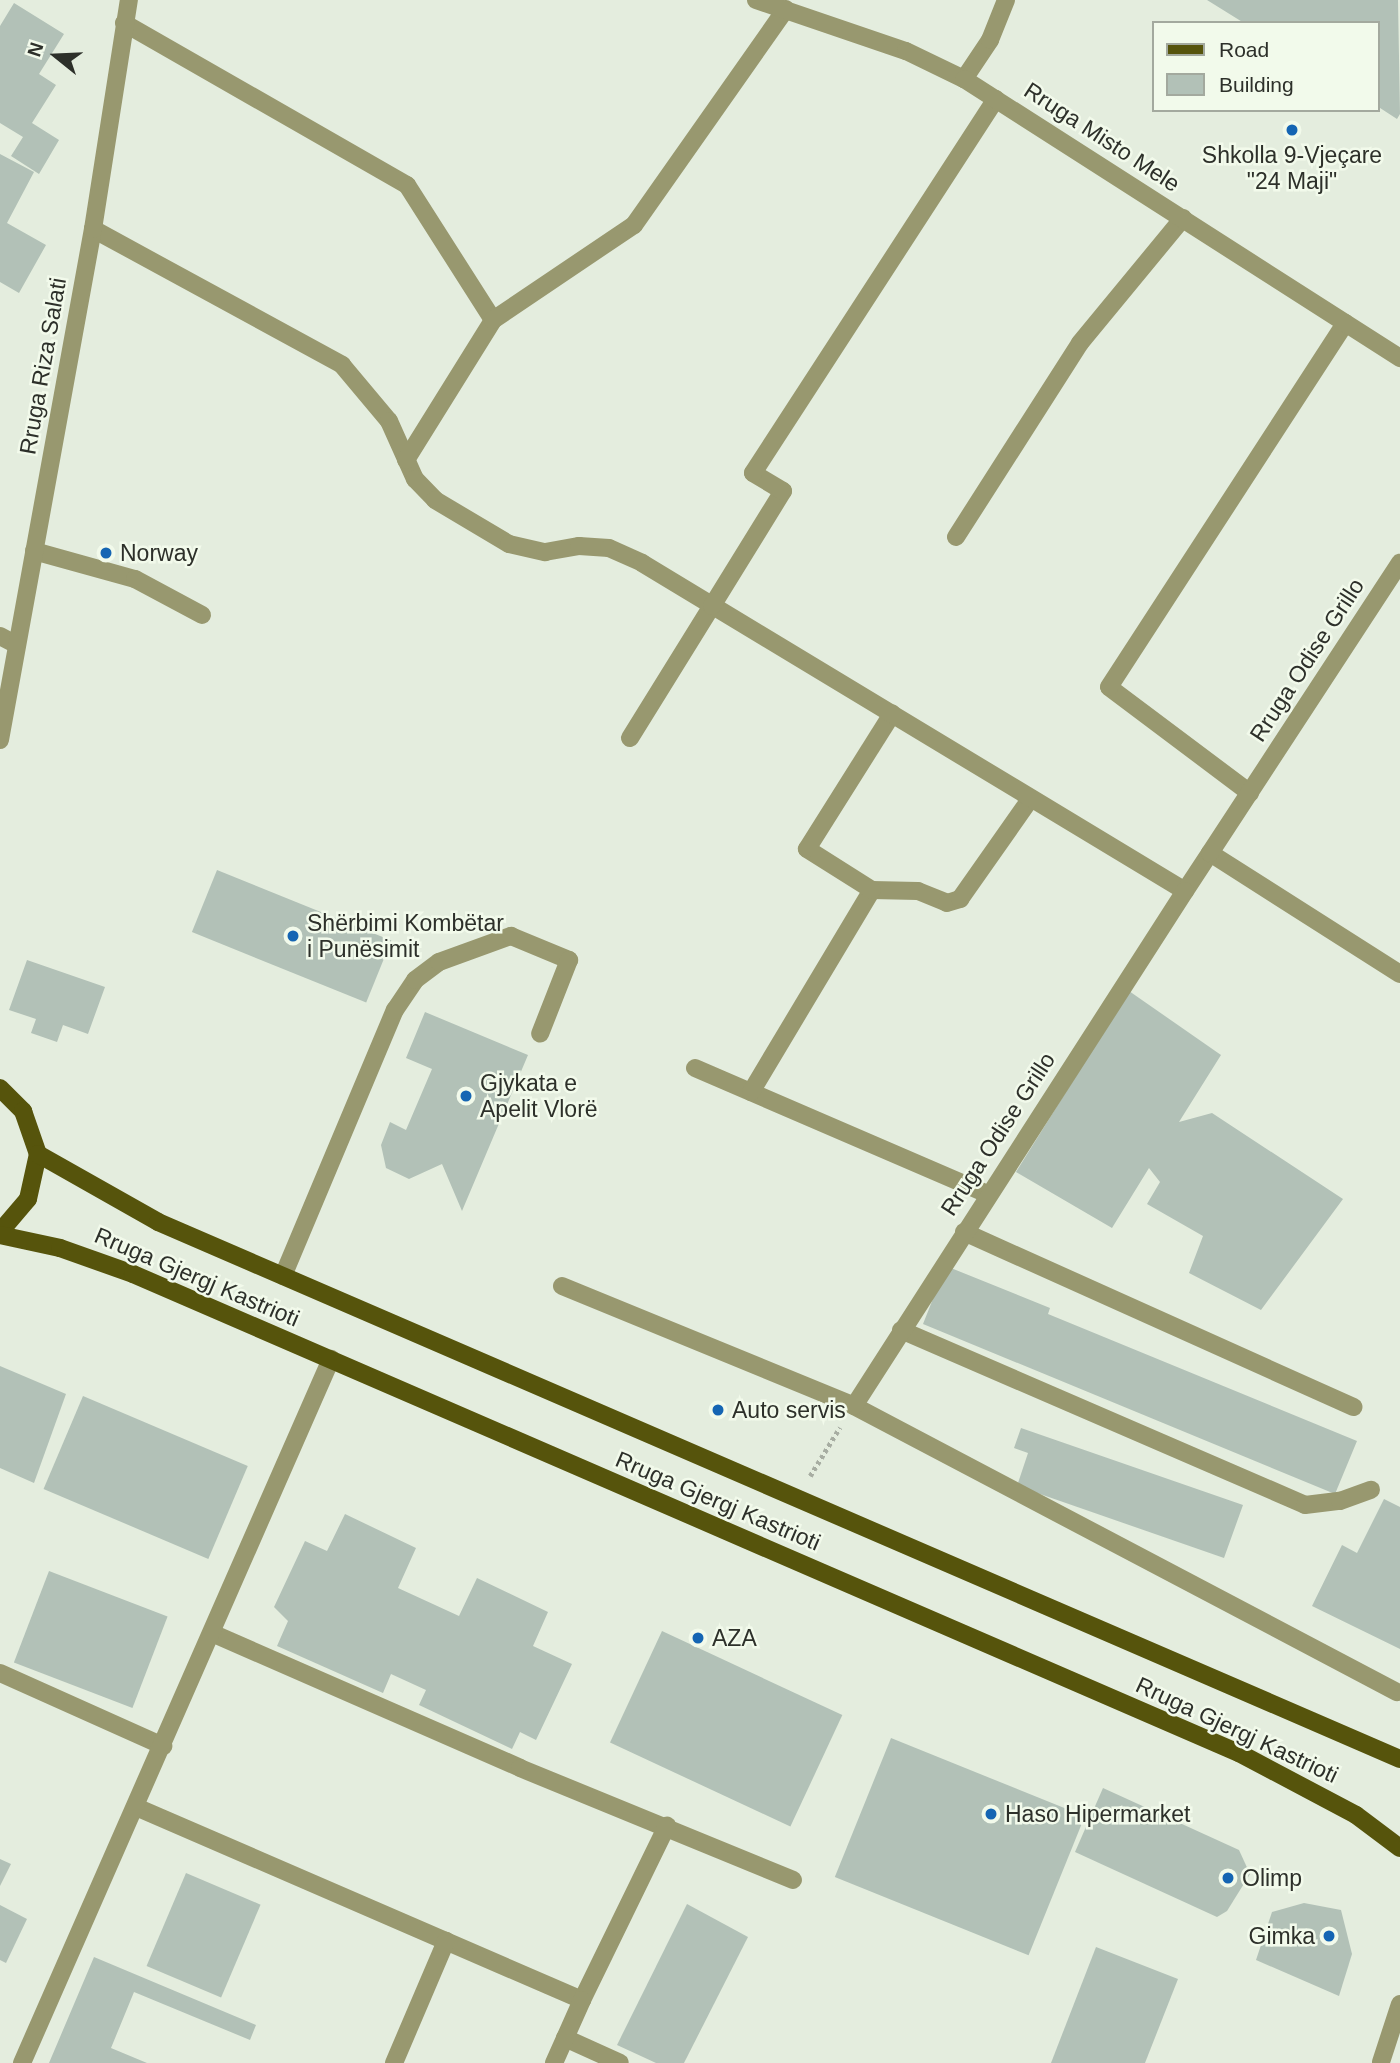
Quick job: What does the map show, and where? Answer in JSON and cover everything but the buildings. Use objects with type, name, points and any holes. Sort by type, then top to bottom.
[{"type":"main road","points":[[0,1233],[28,1199],[38,1154],[34,1132],[4,1091]]},
{"type":"main road","name":"Rruga Gjergj Kastrioti","points":[[38,1154],[124,1206],[1400,1759]]},
{"type":"main road","name":"Rruga Gjergj Kastrioti","points":[[0,1233],[97,1260],[1239,1753],[1333,1802],[1400,1848]]},
{"type":"street","name":"Rruga Riza Salati","points":[[0,740],[93,229],[129,0]]},
{"type":"street","name":"Rruga Misto Mele","points":[[756,0],[906,51],[964,79],[1400,358]]},
{"type":"street","points":[[964,79],[990,40],[1006,0]]},
{"type":"street","points":[[406,460],[492,320],[634,225],[786,9]]},
{"type":"street","points":[[124,23],[407,185],[492,320]]},
{"type":"street","points":[[629,738],[783,491],[753,473],[996,99]]},
{"type":"street","points":[[956,537],[1080,343],[1183,218]]},
{"type":"street","points":[[93,229],[342,365],[389,421],[415,479],[435,500],[509,544],[545,552],[579,546],[609,548],[712,606],[1185,891]]},
{"type":"street","points":[[1250,793],[1109,687],[1345,323]]},
{"type":"street","points":[[34,551],[135,579],[202,615]]},
{"type":"street","name":"Rruga Odise Grillo","points":[[854,1406],[1210,853],[1393,587],[1400,563]]},
{"type":"street","points":[[0,636],[17,645]]},
{"type":"street","points":[[892,714],[807,849],[872,890],[918,891],[947,904],[960,899],[1031,798]]},
{"type":"street","points":[[1210,853],[1400,974]]},
{"type":"street","points":[[751,1092],[872,890]]},
{"type":"street","points":[[282,1276],[395,1010],[415,980],[439,962],[511,936],[569,960],[540,1034]]},
{"type":"street","points":[[695,1068],[988,1194]]},
{"type":"street","points":[[0,1076],[4,1091]]},
{"type":"street","points":[[964,1232],[1353,1407]]},
{"type":"street","points":[[562,1286],[854,1406],[1397,1692]]},
{"type":"street","points":[[901,1330],[1305,1505],[1340,1501],[1371,1490]]},
{"type":"street","points":[[22,2063],[214,1634],[331,1360]]},
{"type":"street","points":[[214,1634],[520,1768],[667,1826],[793,1880]]},
{"type":"street","points":[[0,1673],[163,1746]]},
{"type":"street","points":[[136,1807],[582,2000]]},
{"type":"street","points":[[554,2063],[667,1826]]},
{"type":"street","points":[[394,2063],[446,1941]]},
{"type":"street","points":[[1380,2062],[1400,2004]]},
{"type":"street","points":[[565,2038],[620,2063]]},
{"type":"street","points":[[1380,2062],[1400,2041]]},
{"type":"path","points":[[796,1498],[854,1406]]},
{"type":"place","name":"Shkolla 9-Vjeçare \"24 Maji\"","points":[[1292,130]]},
{"type":"place","name":"Norway","points":[[106,553]]},
{"type":"place","name":"Shërbimi Kombëtar i Punësimit","points":[[293,936]]},
{"type":"place","name":"Gjykata e Apelit Vlorë","points":[[466,1096]]},
{"type":"place","name":"Auto servis","points":[[718,1410]]},
{"type":"place","name":"AZA","points":[[698,1638]]},
{"type":"place","name":"Haso Hipermarket","points":[[991,1814]]},
{"type":"place","name":"Olimp","points":[[1228,1878]]},
{"type":"place","name":"Gimka","points":[[1329,1936]]}]
